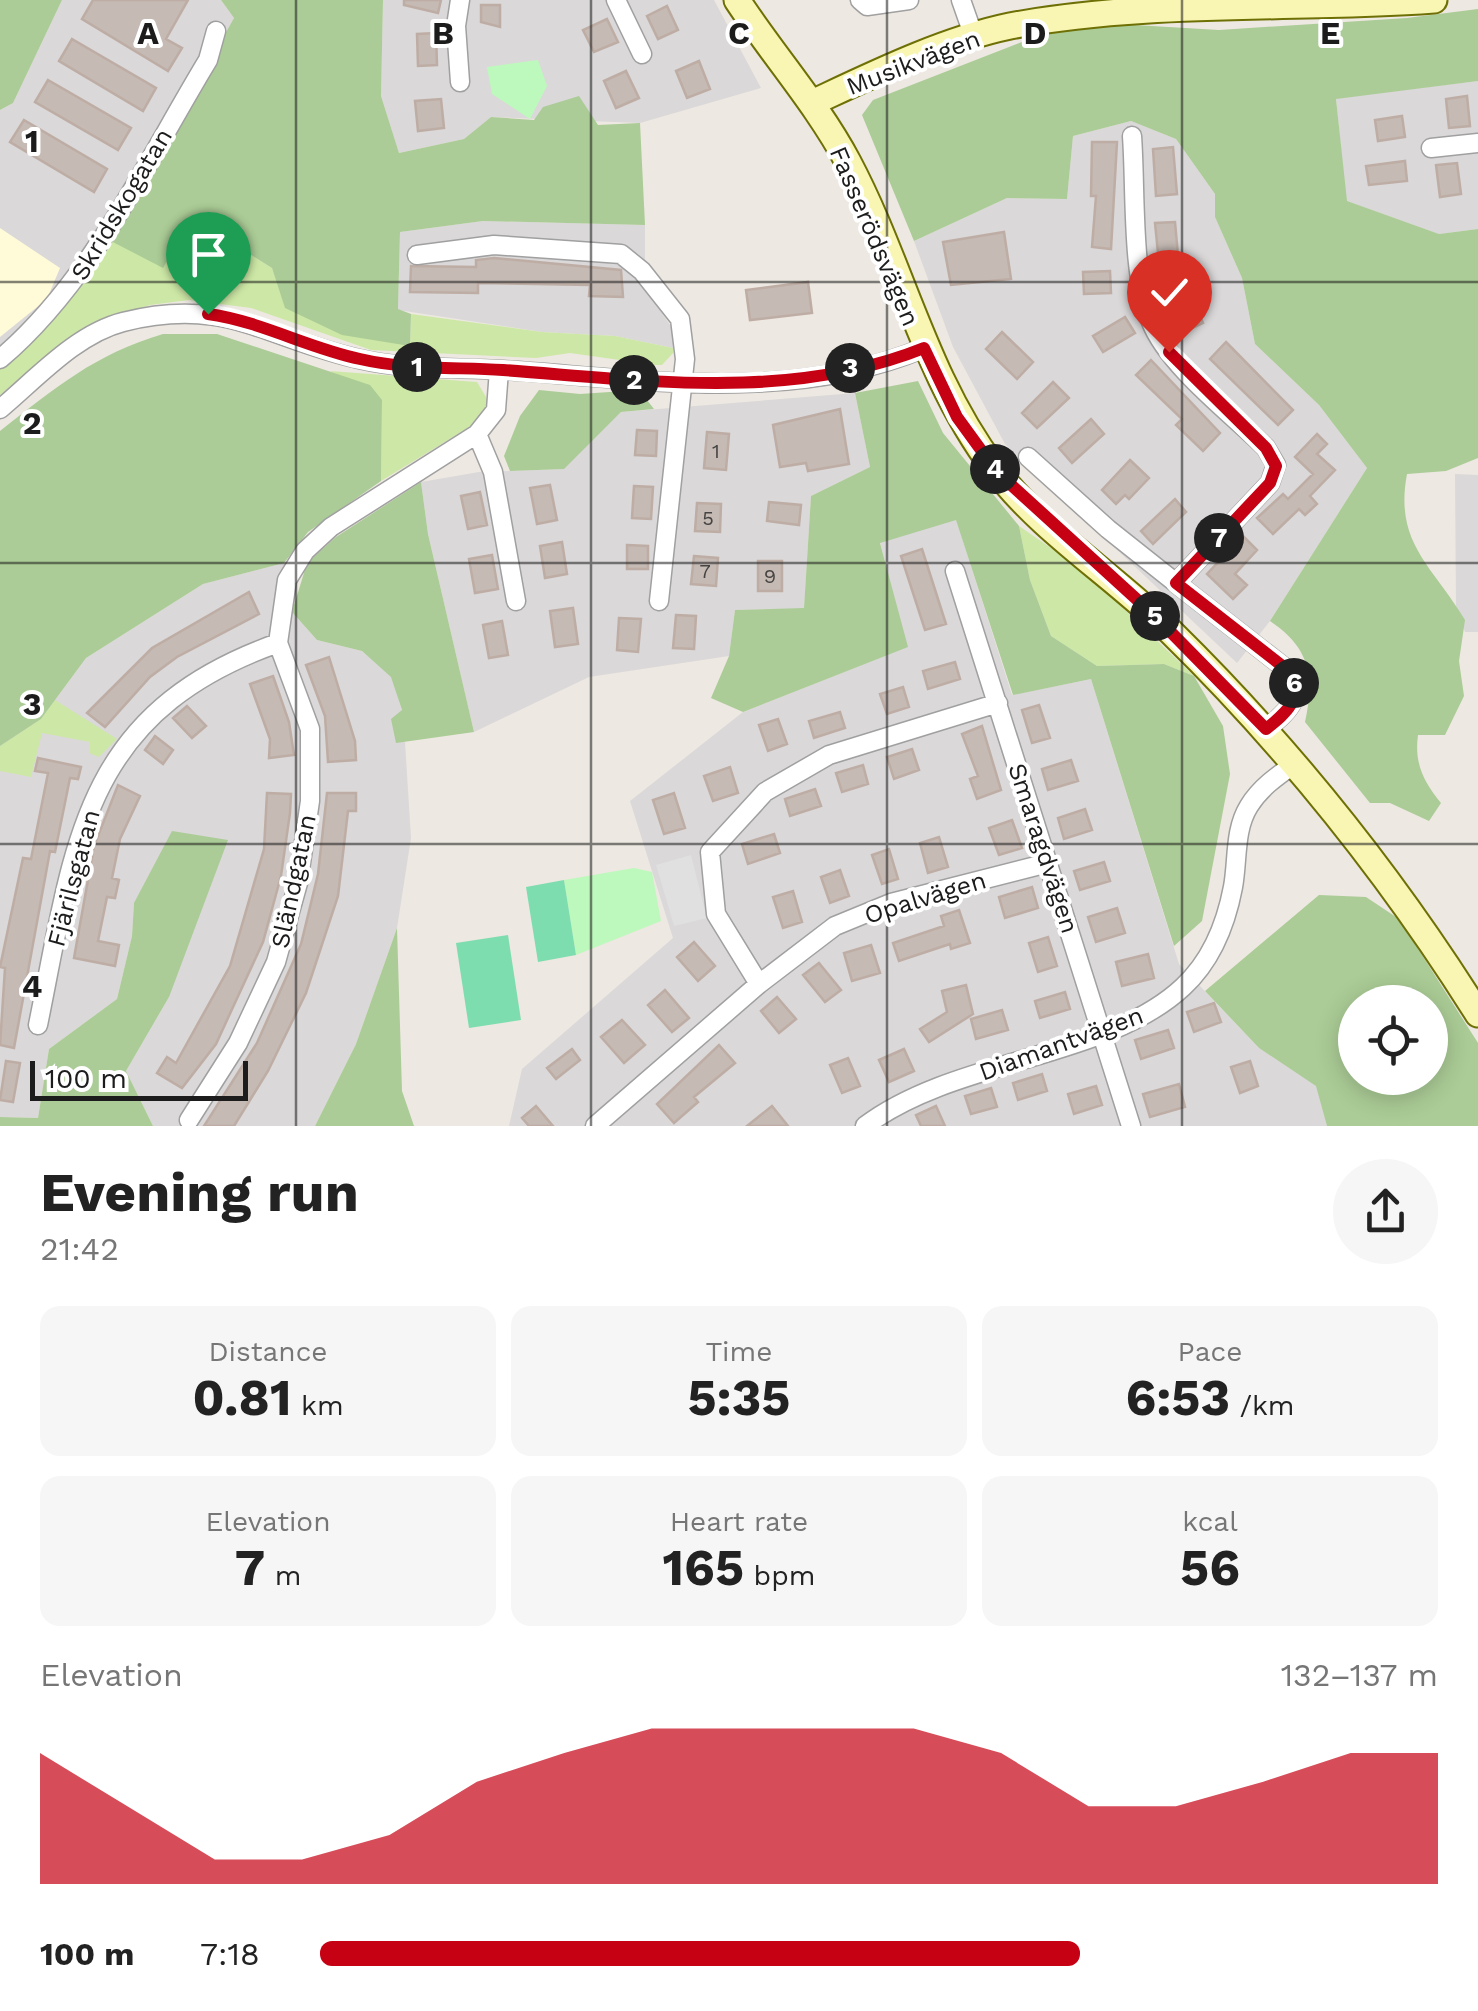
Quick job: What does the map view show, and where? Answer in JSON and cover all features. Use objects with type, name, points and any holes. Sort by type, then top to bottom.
[{"type":"street","points":[[460,0],[456,26],[460,82]]},
{"type":"street","points":[[616,0],[642,54]]},
{"type":"street","name":"Fasserödsvägen","points":[[737,0],[812,103],[848,163],[924,348],[957,417],[997,472],[1155,616],[1266,729],[1390,879],[1478,1014]]},
{"type":"street","points":[[860,0],[867,6],[886,6],[909,0]]},
{"type":"street","points":[[961,0],[974,37]]},
{"type":"street","name":"Musikvägen","points":[[812,103],[974,37],[1035,21],[1148,4],[1434,0]]},
{"type":"street","name":"Skridskogatan","points":[[0,359],[31,333],[68,289],[208,60],[216,31]]},
{"type":"street","points":[[1132,136],[1143,285],[1152,322],[1169,352],[1266,448],[1276,466],[1270,483],[1176,583]]},
{"type":"street","points":[[1431,148],[1478,143]]},
{"type":"street","points":[[416,256],[494,245],[621,254],[642,271],[680,319],[686,342],[683,383],[659,601]]},
{"type":"street","points":[[0,410],[60,358],[101,330],[182,312],[235,318],[361,360],[683,383],[791,381],[924,348]]},
{"type":"street","points":[[499,370],[496,410],[478,434],[494,472],[516,601]]},
{"type":"street","name":"Sländgatan","points":[[189,1120],[254,1010],[276,962],[298,883],[310,801],[310,729],[278,643],[287,580],[305,551],[331,527],[478,434]]},
{"type":"street","points":[[1028,457],[1108,530],[1290,672],[1296,689],[1294,703],[1266,729]]},
{"type":"street","name":"Smaragdvägen","points":[[955,571],[1131,1126]]},
{"type":"street","name":"Fjärilsgatan","points":[[38,1025],[69,872],[88,810],[116,755],[163,703],[206,672],[278,643]]},
{"type":"street","points":[[759,984],[716,914],[710,852],[765,792],[829,755],[998,703]]},
{"type":"street","name":"Diamantvägen","points":[[865,1126],[926,1091],[1103,1031],[1146,1014],[1168,1000],[1205,961],[1220,934],[1247,808],[1293,765]]},
{"type":"street","name":"Opalvägen","points":[[595,1126],[759,984],[835,926],[891,903],[1048,863]]},
{"type":"shaded area","points":[[62,0],[221,0],[234,18],[83,283],[0,367],[0,110],[13,103]]},
{"type":"shaded area","points":[[383,0],[714,0],[761,88],[640,123],[491,117],[464,139],[399,153],[381,96]]},
{"type":"shaded area","points":[[1478,81],[1478,229],[1439,234],[1346,201],[1336,98]]},
{"type":"shaded area","points":[[1131,121],[1176,139],[1215,194],[1215,217],[1242,278],[1255,344],[1319,405],[1367,468],[1270,621],[1237,663],[1005,444],[953,347],[914,241],[1007,198],[1067,199],[1073,136]]},
{"type":"shaded area","points":[[483,221],[645,225],[645,288],[678,337],[673,348],[615,336],[542,332],[398,310],[400,232]]},
{"type":"shaded area","points":[[0,228],[60,268],[47,299],[0,337]]},
{"type":"shaded area","points":[[855,393],[870,467],[811,496],[804,609],[735,610],[729,656],[589,677],[474,732],[428,534],[421,482],[479,472],[563,469],[621,412]]},
{"type":"shaded area","points":[[1455,474],[1478,475],[1478,632],[1465,632],[1456,606]]},
{"type":"shaded area","points":[[956,519],[1012,695],[1091,679],[1179,964],[1259,1048],[1317,1086],[1327,1126],[509,1126],[522,1069],[673,938],[630,801],[743,712],[907,647],[880,542]]},
{"type":"shaded area","points":[[284,563],[297,585],[292,612],[317,640],[362,651],[392,677],[402,711],[396,742],[405,742],[411,838],[397,928],[356,1044],[315,1126],[153,1126],[126,1071],[169,997],[134,903],[132,936],[117,999],[49,1049],[38,1118],[0,1117],[0,746],[41,719],[86,658],[203,584]]},
{"type":"shaded area","points":[[691,855],[707,918],[674,926],[656,865]]},
{"type":"green space","points":[[0,0],[62,0],[13,103],[0,110]]},
{"type":"green space","points":[[221,0],[383,0],[381,96],[399,153],[464,139],[491,117],[534,120],[543,107],[579,96],[598,125],[640,123],[645,225],[483,221],[400,232],[398,309],[411,314],[410,346],[342,335],[285,308],[272,268],[192,218],[163,268],[109,240],[234,18]]},
{"type":"green space","points":[[1478,9],[1478,81],[1336,99],[1347,201],[1439,234],[1478,229],[1478,458],[1446,471],[1407,474],[1404,498],[1411,536],[1419,552],[1465,620],[1459,661],[1464,696],[1445,735],[1418,735],[1422,772],[1441,803],[1429,821],[1390,803],[1370,803],[1305,722],[1309,691],[1306,664],[1294,642],[1270,621],[1367,468],[1319,405],[1255,344],[1242,278],[1215,217],[1215,194],[1176,139],[1131,121],[1073,136],[1067,199],[1007,198],[914,241],[862,115],[873,100],[1040,35],[1118,24],[1219,30],[1407,18]]},
{"type":"green space","points":[[538,60],[547,86],[530,119],[492,94],[487,67]]},
{"type":"green space","points":[[192,218],[272,268],[286,308],[410,345],[411,314],[542,332],[615,336],[673,348],[673,353],[662,365],[655,365],[570,353],[536,358],[371,350],[251,308],[189,300],[150,305],[91,325],[65,340],[0,395],[0,367],[83,283],[109,240]]},
{"type":"green space","points":[[163,334],[217,334],[370,385],[382,400],[381,481],[308,532],[284,563],[203,584],[86,658],[41,719],[0,746],[0,431],[96,362]]},
{"type":"green space","points":[[330,371],[477,382],[489,402],[471,426],[381,481],[382,400]]},
{"type":"green space","points":[[918,381],[943,433],[1019,526],[1030,580],[1051,636],[1097,666],[1164,664],[1194,676],[1223,726],[1230,774],[1202,921],[1174,946],[1091,679],[1013,695],[956,520],[880,543],[908,647],[743,712],[711,698],[729,656],[735,610],[804,608],[811,496],[870,467],[855,393]]},
{"type":"green space","points":[[539,390],[580,394],[639,390],[654,409],[621,412],[564,469],[510,471],[504,456],[520,416]]},
{"type":"green space","points":[[421,482],[428,534],[474,732],[396,743],[391,719],[402,710],[391,677],[362,651],[317,640],[292,612],[307,563],[336,537]]},
{"type":"green space","points":[[1019,526],[1083,570],[1194,676],[1164,664],[1097,666],[1051,636],[1030,580]]},
{"type":"green space","points":[[55,700],[117,739],[99,757],[89,753],[90,742],[42,733],[31,777],[0,771],[0,746],[41,719]]},
{"type":"green space","points":[[172,831],[228,840],[169,997],[126,1071],[153,1126],[0,1126],[0,1117],[38,1118],[49,1049],[117,999],[132,936],[134,903]]},
{"type":"green space","points":[[634,868],[652,872],[661,921],[576,955],[564,880]]},
{"type":"green space","points":[[564,880],[576,955],[538,962],[526,887]]},
{"type":"green space","points":[[1319,895],[1366,897],[1399,919],[1441,985],[1338,985],[1338,1095],[1448,1095],[1448,996],[1478,1043],[1478,1126],[1327,1126],[1316,1086],[1259,1048],[1205,991]]},
{"type":"green space","points":[[397,928],[402,1091],[414,1126],[315,1126],[356,1044]]},
{"type":"green space","points":[[508,935],[521,1020],[469,1028],[456,943]]},
{"type":"building","points":[[93,0],[188,0],[166,39],[182,48],[168,71],[82,19]]},
{"type":"building","points":[[404,0],[441,0],[438,13],[404,5]]},
{"type":"building","points":[[481,5],[500,5],[500,27],[481,22]]},
{"type":"building","points":[[667,6],[678,30],[658,39],[647,16]]},
{"type":"building","points":[[607,19],[618,42],[594,52],[583,30]]},
{"type":"building","points":[[436,33],[437,65],[418,66],[417,34]]},
{"type":"building","points":[[72,39],[156,88],[143,111],[59,61]]},
{"type":"building","points":[[699,61],[710,89],[687,98],[676,71]]},
{"type":"building","points":[[626,71],[639,98],[616,108],[604,81]]},
{"type":"building","points":[[48,80],[131,128],[118,150],[35,102]]},
{"type":"building","points":[[1467,96],[1470,126],[1449,128],[1446,99]]},
{"type":"building","points":[[441,99],[444,128],[418,131],[415,101]]},
{"type":"building","points":[[1402,116],[1405,137],[1378,141],[1375,120]]},
{"type":"building","points":[[24,120],[107,169],[94,192],[10,142]]},
{"type":"building","points":[[1092,142],[1117,142],[1111,249],[1092,247],[1096,196],[1091,196]]},
{"type":"building","points":[[1173,147],[1177,194],[1156,196],[1153,149]]},
{"type":"building","points":[[1405,161],[1407,181],[1369,185],[1366,166]]},
{"type":"building","points":[[1457,163],[1461,194],[1440,197],[1436,165]]},
{"type":"building","points":[[1175,222],[1178,255],[1158,253],[1155,223]]},
{"type":"building","points":[[1004,232],[1011,279],[951,285],[943,242]]},
{"type":"building","points":[[494,258],[621,270],[623,297],[589,296],[590,285],[478,283],[478,293],[410,292],[411,266],[476,267],[476,260]]},
{"type":"building","points":[[1160,269],[1179,269],[1181,285],[1189,292],[1203,323],[1178,335],[1163,300]]},
{"type":"building","points":[[1110,271],[1111,293],[1084,294],[1083,272]]},
{"type":"building","points":[[808,282],[812,313],[750,320],[746,290]]},
{"type":"building","points":[[1125,317],[1135,333],[1103,352],[1093,336]]},
{"type":"building","points":[[1002,332],[1033,362],[1017,379],[986,349]]},
{"type":"building","points":[[1226,342],[1293,410],[1278,425],[1210,359]]},
{"type":"building","points":[[1151,360],[1220,433],[1203,451],[1176,425],[1182,419],[1136,375]]},
{"type":"building","points":[[1053,382],[1069,398],[1037,428],[1022,413]]},
{"type":"building","points":[[840,409],[849,464],[808,471],[806,463],[780,467],[773,425]]},
{"type":"building","points":[[1091,419],[1104,434],[1072,463],[1059,448]]},
{"type":"building","points":[[637,430],[657,431],[656,456],[635,455]]},
{"type":"building","points":[[707,432],[729,434],[726,470],[704,468]]},
{"type":"building","points":[[1317,434],[1327,444],[1317,454],[1335,470],[1310,496],[1317,504],[1305,515],[1299,509],[1273,534],[1257,518],[1283,494],[1288,499],[1313,474],[1295,457]]},
{"type":"building","points":[[1130,460],[1149,478],[1129,499],[1125,495],[1116,504],[1102,490]]},
{"type":"building","points":[[550,485],[557,520],[537,524],[530,488]]},
{"type":"building","points":[[634,486],[653,487],[651,519],[632,518]]},
{"type":"building","points":[[480,492],[487,525],[468,529],[461,496]]},
{"type":"building","points":[[1175,499],[1186,512],[1153,544],[1141,531]]},
{"type":"building","points":[[769,502],[801,505],[799,525],[767,521]]},
{"type":"building","points":[[697,503],[721,504],[720,532],[695,531]]},
{"type":"building","points":[[1243,536],[1257,550],[1235,574],[1247,585],[1233,599],[1207,574]]},
{"type":"building","points":[[562,542],[567,574],[545,578],[540,546]]},
{"type":"building","points":[[627,545],[648,546],[648,569],[627,569]]},
{"type":"building","points":[[922,549],[946,624],[925,630],[901,556]]},
{"type":"building","points":[[492,555],[498,589],[475,593],[469,559]]},
{"type":"building","points":[[694,556],[718,558],[716,586],[691,584]]},
{"type":"building","points":[[758,561],[782,561],[782,591],[758,591]]},
{"type":"building","points":[[249,592],[259,614],[177,657],[150,677],[105,727],[87,713],[152,648]]},
{"type":"building","points":[[573,608],[578,644],[555,647],[550,611]]},
{"type":"building","points":[[676,615],[696,616],[694,649],[673,648]]},
{"type":"building","points":[[619,618],[641,619],[638,652],[617,650]]},
{"type":"building","points":[[502,621],[508,655],[489,658],[483,625]]},
{"type":"building","points":[[329,657],[355,741],[356,760],[328,762],[325,716],[306,665]]},
{"type":"building","points":[[955,662],[960,679],[928,689],[923,671]]},
{"type":"building","points":[[273,676],[289,722],[294,755],[269,758],[270,739],[250,684]]},
{"type":"building","points":[[903,687],[909,707],[887,714],[880,694]]},
{"type":"building","points":[[1039,705],[1050,738],[1032,743],[1022,710]]},
{"type":"building","points":[[187,706],[206,726],[192,738],[173,718]]},
{"type":"building","points":[[840,712],[845,728],[814,738],[809,721]]},
{"type":"building","points":[[778,719],[787,744],[768,751],[759,725]]},
{"type":"building","points":[[982,726],[1001,790],[977,799],[970,779],[978,776],[962,734]]},
{"type":"building","points":[[155,736],[173,750],[163,764],[145,750]]},
{"type":"building","points":[[912,749],[919,770],[894,779],[887,757]]},
{"type":"building","points":[[38,758],[81,767],[78,779],[70,778],[55,852],[50,851],[14,1048],[0,1045],[5,968],[0,967],[23,858],[31,859],[48,773],[35,771]]},
{"type":"building","points":[[1071,760],[1078,781],[1048,790],[1042,769]]},
{"type":"building","points":[[863,765],[868,784],[842,792],[836,773]]},
{"type":"building","points":[[730,767],[738,793],[713,801],[704,776]]},
{"type":"building","points":[[118,785],[140,796],[120,839],[112,878],[119,880],[115,898],[107,897],[98,941],[119,945],[115,966],[74,958],[94,846]]},
{"type":"building","points":[[815,789],[821,806],[790,816],[785,799]]},
{"type":"building","points":[[267,793],[291,794],[281,876],[263,942],[216,1044],[182,1088],[157,1073],[167,1057],[176,1063],[230,966],[264,849]]},
{"type":"building","points":[[327,793],[356,793],[356,811],[348,811],[338,896],[306,993],[268,1071],[234,1126],[204,1126],[257,1043],[301,944],[318,874]]},
{"type":"building","points":[[674,793],[685,828],[664,834],[653,800]]},
{"type":"building","points":[[1085,809],[1092,830],[1064,839],[1058,818]]},
{"type":"building","points":[[1012,820],[1022,848],[999,855],[989,828]]},
{"type":"building","points":[[774,834],[780,853],[748,864],[742,844]]},
{"type":"building","points":[[939,837],[948,867],[928,873],[920,843]]},
{"type":"building","points":[[889,849],[898,879],[882,884],[872,855]]},
{"type":"building","points":[[1104,862],[1110,881],[1080,890],[1074,871]]},
{"type":"building","points":[[840,870],[849,896],[830,903],[821,877]]},
{"type":"building","points":[[1032,887],[1038,908],[1005,918],[999,897]]},
{"type":"building","points":[[793,891],[802,922],[783,928],[773,897]]},
{"type":"building","points":[[1117,908],[1125,933],[1096,942],[1088,917]]},
{"type":"building","points":[[959,910],[970,943],[951,949],[950,944],[899,961],[893,943],[944,926],[941,916]]},
{"type":"building","points":[[1048,937],[1057,966],[1038,972],[1029,943]]},
{"type":"building","points":[[694,942],[715,966],[698,981],[677,957]]},
{"type":"building","points":[[871,945],[880,973],[852,981],[844,953]]},
{"type":"building","points":[[1148,954],[1154,978],[1122,986],[1116,962]]},
{"type":"building","points":[[819,963],[841,990],[825,1002],[803,975]]},
{"type":"building","points":[[966,985],[973,1014],[929,1042],[920,1029],[947,1012],[942,991]]},
{"type":"building","points":[[665,990],[689,1018],[672,1032],[648,1005]]},
{"type":"building","points":[[1065,992],[1070,1009],[1040,1018],[1035,1001]]},
{"type":"building","points":[[777,997],[796,1019],[779,1033],[761,1011]]},
{"type":"building","points":[[1214,1003],[1221,1022],[1194,1032],[1187,1012]]},
{"type":"building","points":[[1002,1010],[1008,1030],[976,1039],[971,1019]]},
{"type":"building","points":[[622,1020],[645,1045],[624,1063],[601,1037]]},
{"type":"building","points":[[1168,1030],[1174,1048],[1141,1059],[1135,1040]]},
{"type":"building","points":[[719,1045],[735,1063],[694,1097],[698,1102],[674,1123],[657,1104]]},
{"type":"building","points":[[572,1049],[580,1060],[556,1079],[547,1068]]},
{"type":"building","points":[[904,1049],[914,1071],[889,1082],[879,1060]]},
{"type":"building","points":[[848,1058],[860,1086],[842,1093],[830,1065]]},
{"type":"building","points":[[6,1061],[20,1063],[13,1102],[0,1100]]},
{"type":"building","points":[[1250,1061],[1258,1086],[1240,1093],[1231,1067]]},
{"type":"building","points":[[1042,1074],[1047,1091],[1018,1100],[1013,1083]]},
{"type":"building","points":[[1179,1084],[1185,1107],[1150,1117],[1143,1094]]},
{"type":"building","points":[[1096,1086],[1102,1105],[1074,1114],[1068,1094]]},
{"type":"building","points":[[991,1088],[997,1107],[971,1114],[965,1096]]},
{"type":"building","points":[[536,1106],[553,1126],[529,1126],[522,1118]]},
{"type":"building","points":[[772,1106],[788,1126],[747,1126]]},
{"type":"building","points":[[936,1106],[945,1126],[921,1126],[916,1115]]},
{"type":"route","points":[[208,314],[235,318],[361,360],[402,366],[683,383],[791,381],[924,348],[957,417],[997,472],[1155,616],[1266,729],[1294,703],[1294,678],[1176,583],[1270,483],[1276,466],[1266,448],[1169,352]]}]
